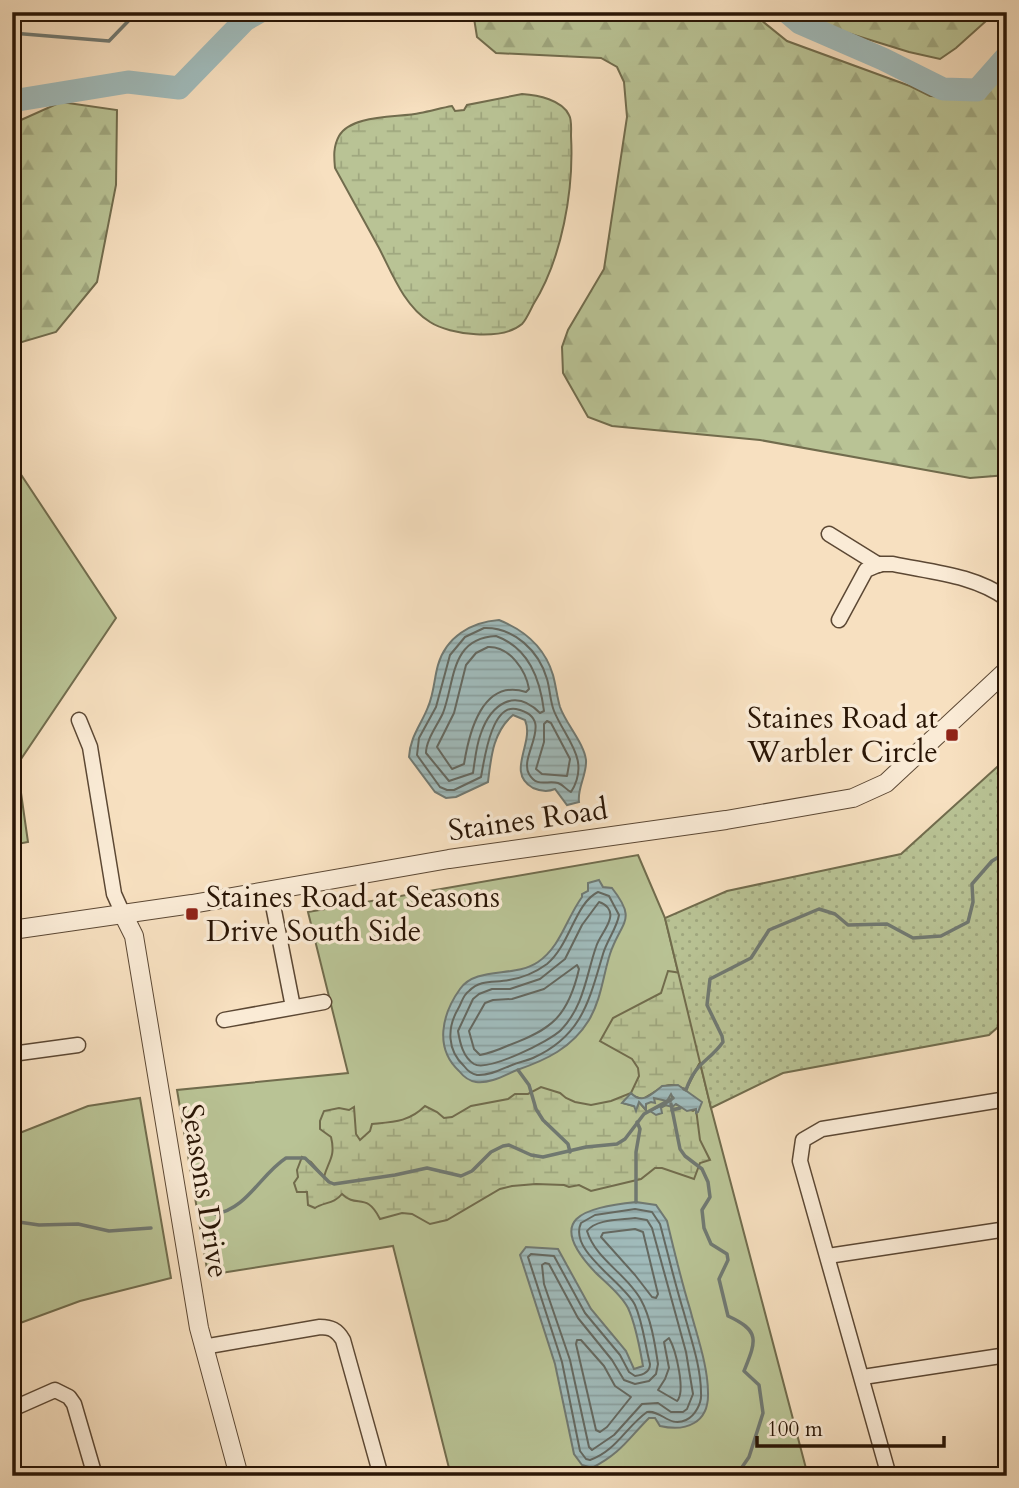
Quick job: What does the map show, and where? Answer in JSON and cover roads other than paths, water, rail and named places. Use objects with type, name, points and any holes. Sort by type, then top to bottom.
[{"type":"street","points":[[829,534],[879,565]]},
{"type":"street","points":[[839,620],[866,570],[879,565],[893,564],[973,581],[1007,599]]},
{"type":"street","name":"Staines Road","points":[[12,930],[449,859],[726,820],[853,798],[886,783],[1007,670]]},
{"type":"street","points":[[79,720],[90,747],[114,894],[123,914]]},
{"type":"street","points":[[271,890],[293,1007]]},
{"type":"street","name":"Seasons Drive","points":[[123,914],[134,936],[203,1347],[239,1476]]},
{"type":"street","points":[[224,1020],[324,1002]]},
{"type":"street","points":[[13,1049],[78,1045]]},
{"type":"street","points":[[889,1476],[800,1161],[803,1140],[822,1129],[1007,1100]]},
{"type":"street","points":[[828,1256],[1007,1229]]},
{"type":"street","points":[[203,1347],[320,1327],[339,1333],[382,1476]]},
{"type":"street","points":[[863,1377],[1007,1355]]},
{"type":"street","points":[[12,1409],[55,1390],[69,1396],[95,1476]]},
{"type":"water","points":[[499,620],[532,641],[549,665],[560,707],[585,754],[585,771],[579,802],[567,805],[555,789],[538,790],[525,781],[521,766],[527,729],[525,720],[513,715],[497,737],[488,782],[456,797],[446,798],[435,792],[409,757],[414,737],[430,702],[438,665],[447,646],[470,628]]},
{"type":"water","points":[[599,880],[603,887],[612,888],[626,915],[610,954],[599,996],[589,1020],[575,1038],[558,1052],[538,1062],[487,1082],[466,1078],[451,1062],[446,1052],[443,1031],[449,1009],[460,989],[476,977],[529,967],[546,956],[558,940],[582,894],[588,891],[588,883]]},
{"type":"water","points":[[678,1085],[702,1102],[698,1112],[696,1113],[696,1109],[687,1111],[676,1104],[672,1107],[666,1105],[661,1108],[662,1113],[656,1115],[650,1111],[671,1101],[671,1094],[667,1101],[654,1098],[655,1103],[646,1104],[646,1110],[639,1102],[636,1111],[634,1106],[622,1103],[631,1093],[643,1098],[662,1086]]},
{"type":"water","points":[[636,1202],[656,1205],[667,1221],[704,1362],[708,1383],[707,1403],[700,1418],[687,1426],[660,1426],[655,1418],[649,1418],[617,1451],[592,1468],[582,1465],[574,1454],[555,1364],[520,1255],[526,1247],[558,1249],[591,1309],[626,1351],[634,1369],[643,1366],[628,1308],[580,1254],[572,1239],[572,1228],[576,1219],[586,1213]]},
{"type":"waterway","points":[[12,33],[109,41],[137,12]]},
{"type":"waterway","points":[[12,101],[128,82],[179,88],[245,20],[259,12]]},
{"type":"waterway","points":[[787,12],[800,23],[943,89],[977,90],[1007,56]]},
{"type":"waterway","points":[[684,1089],[686,1090],[698,1068],[723,1042],[707,1005],[710,979],[751,958],[769,930],[819,909],[835,914],[848,925],[887,924],[913,938],[941,936],[968,922],[973,902],[972,884],[992,861],[1007,852]]},
{"type":"waterway","points":[[518,1070],[529,1085],[536,1109],[543,1120],[568,1144],[570,1152]]},
{"type":"waterway","points":[[215,1214],[236,1206],[286,1158],[305,1158],[334,1184],[427,1168],[461,1176],[472,1171],[491,1152],[503,1146],[509,1145],[531,1155],[543,1157],[586,1147],[617,1144],[625,1139],[644,1114],[673,1098]]},
{"type":"waterway","points":[[671,1104],[680,1149],[702,1169],[708,1182],[710,1197],[702,1210],[704,1228],[711,1244],[727,1254],[728,1260],[719,1279],[728,1316],[746,1327],[753,1338],[744,1371],[759,1385],[763,1413],[749,1457],[736,1476]]},
{"type":"waterway","points":[[672,1110],[680,1108]]},
{"type":"waterway","points":[[636,1202],[636,1152],[640,1129],[637,1122]]},
{"type":"waterway","points":[[12,1221],[39,1225],[78,1224],[109,1231],[151,1228]]},
{"type":"place","name":"Staines Road at Warbler Circle","points":[[952,735]]},
{"type":"place","name":"Staines Road at Seasons Drive South Side","points":[[192,914]]}]
